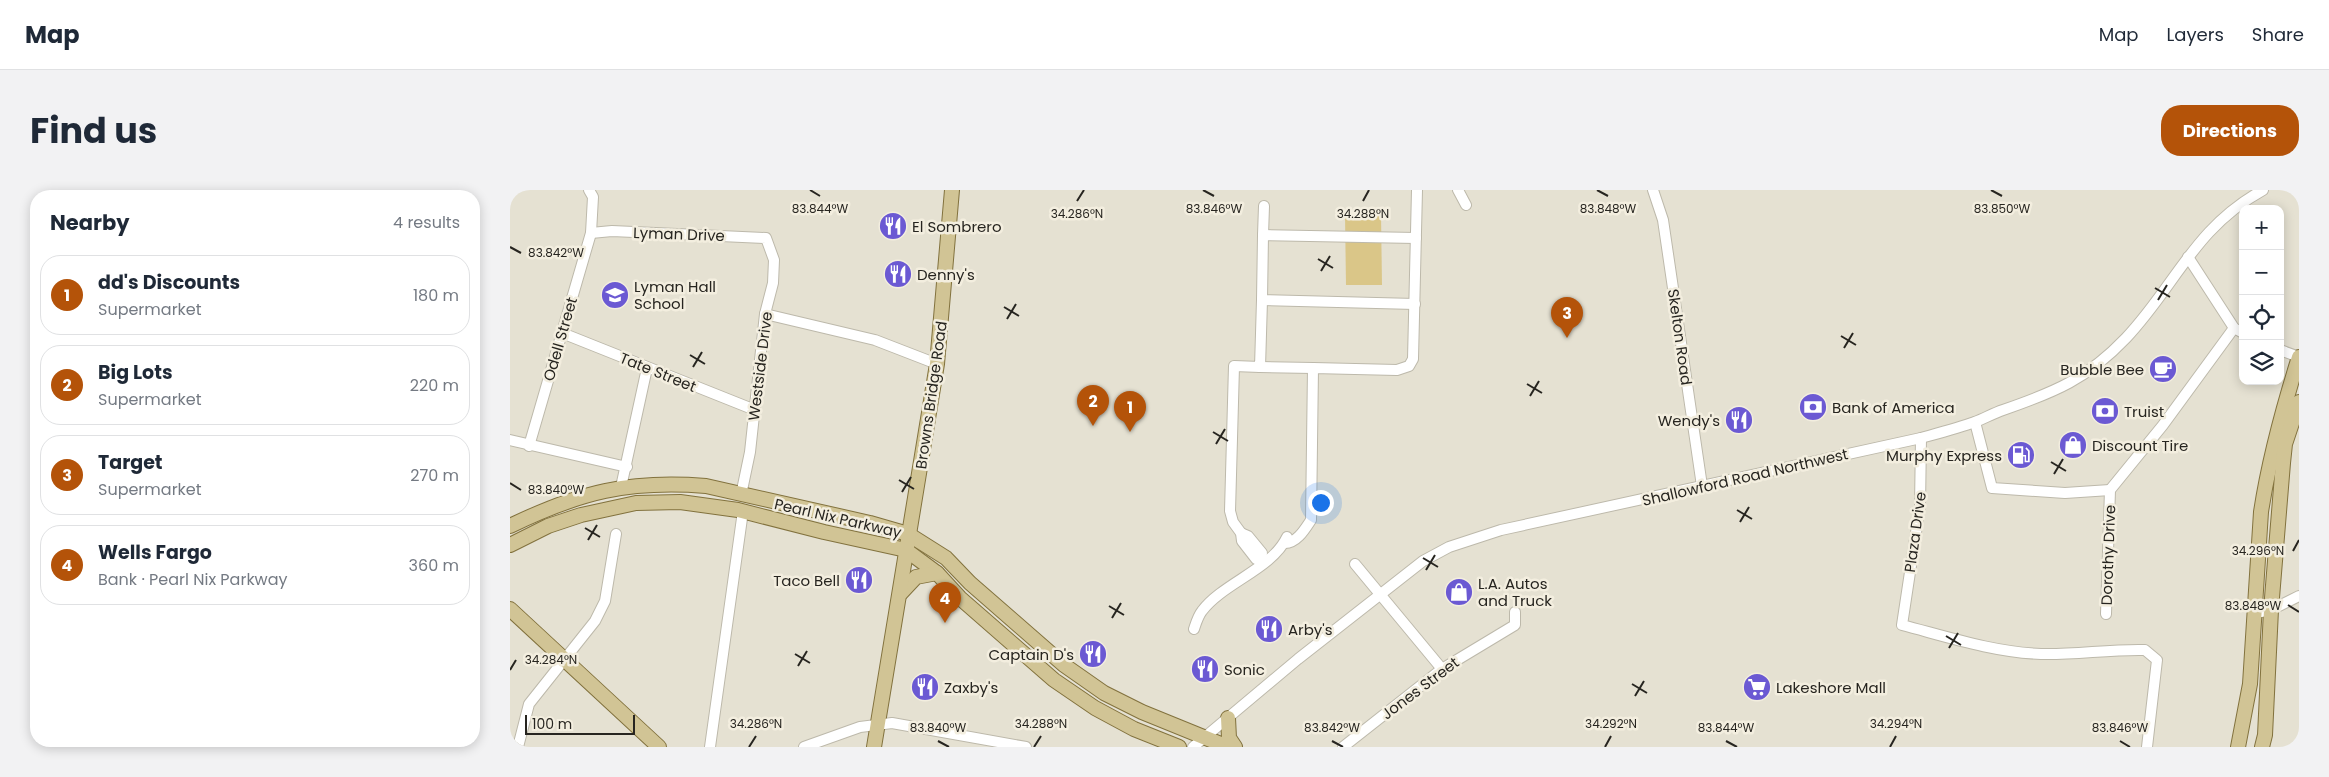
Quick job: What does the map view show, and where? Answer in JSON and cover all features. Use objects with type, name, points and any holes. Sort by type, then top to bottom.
[{"type":"main road","name":"Browns Bridge Road","points":[[874,747],[937,364],[952,190]]},
{"type":"main road","points":[[2238,747],[2250,684],[2261,512],[2266,473],[2299,357]]},
{"type":"main road","points":[[2262,747],[2265,735],[2271,610],[2285,444],[2299,402]]},
{"type":"main road","name":"Pearl Nix Parkway","points":[[510,526],[564,501],[621,487],[681,484],[706,486],[870,523],[908,534],[946,558],[1006,615],[1064,665],[1096,687],[1198,742],[1228,747]]},
{"type":"main road","name":"Pearl Nix Parkway","points":[[510,545],[564,520],[624,505],[680,502],[742,511],[906,550],[937,573],[958,596],[1054,680],[1095,708],[1134,728],[1179,747]]},
{"type":"main road","points":[[900,593],[916,577],[937,573]]},
{"type":"main road","points":[[510,609],[658,747]]},
{"type":"main road","points":[[1228,718],[1229,738],[1234,747]]},
{"type":"street","name":"Odell Street","points":[[529,446],[591,233],[593,198],[589,190]]},
{"type":"street","points":[[1262,562],[1262,553],[1252,547],[1248,536],[1241,533],[1233,522],[1230,511],[1234,366],[1396,370],[1409,366],[1413,359],[1417,190]]},
{"type":"street","points":[[1458,190],[1466,205]]},
{"type":"street","name":"Skelton Road","points":[[1653,190],[1663,220],[1702,486]]},
{"type":"street","name":"Shallowford Road Northwest","points":[[1198,742],[1423,561],[1473,538],[1501,530],[1921,438],[1975,422],[2051,394],[2094,367],[2137,326],[2188,256],[2209,231],[2232,209],[2263,190]]},
{"type":"street","points":[[1260,367],[1264,206]]},
{"type":"street","name":"Lyman Drive","points":[[591,233],[612,231],[766,238]]},
{"type":"street","points":[[1263,235],[1416,238]]},
{"type":"street","name":"Westside Drive","points":[[741,494],[750,452],[765,314],[773,283],[774,260],[766,238]]},
{"type":"street","points":[[2188,256],[2238,331]]},
{"type":"street","points":[[1262,300],[1415,304]]},
{"type":"street","points":[[765,314],[875,340],[937,364]]},
{"type":"street","name":"Dorothy Drive","points":[[2106,614],[2110,490],[2238,331]]},
{"type":"street","name":"Tate Street","points":[[562,333],[755,410]]},
{"type":"street","points":[[2284,351],[2299,357]]},
{"type":"street","points":[[621,487],[627,467],[647,368]]},
{"type":"street","points":[[1194,629],[1201,612],[1209,604],[1285,543],[1290,543],[1311,520],[1309,513],[1313,368]]},
{"type":"street","points":[[1975,422],[1992,488],[2065,493],[2110,490]]},
{"type":"street","name":"Plaza Drive","points":[[1921,438],[1920,506],[1902,625],[1966,643],[2043,654],[2145,650],[2157,660],[2147,747]]},
{"type":"street","points":[[510,440],[529,446],[627,467]]},
{"type":"street","points":[[710,747],[742,511]]},
{"type":"street","points":[[510,740],[518,747],[529,704],[595,621],[605,601],[616,534]]},
{"type":"street","points":[[1355,564],[1381,593],[1442,669]]},
{"type":"street","points":[[2256,613],[2271,610],[2299,596]]},
{"type":"street","name":"Jones Street","points":[[1344,747],[1442,669],[1515,625],[1515,612]]},
{"type":"street","points":[[804,747],[860,727],[892,723],[1026,747]]},
{"type":"shaded area","points":[[1381,214],[1382,285],[1346,285],[1345,215]]},
{"type":"place","name":"El Sombrero","points":[[893,226]]},
{"type":"place","name":"Denny's","points":[[898,274]]},
{"type":"place","name":"Lyman Hall School","points":[[615,295]]},
{"type":"place","name":"Target","points":[[1567,338]]},
{"type":"place","name":"Bubble Bee","points":[[2163,369]]},
{"type":"place","name":"Bank of America","points":[[1813,407]]},
{"type":"place","name":"Truist","points":[[2105,411]]},
{"type":"place","name":"Wendy's","points":[[1739,420]]},
{"type":"place","name":"Big Lots","points":[[1093,426]]},
{"type":"place","name":"dd's Discounts","points":[[1130,432]]},
{"type":"place","name":"Discount Tire","points":[[2073,445]]},
{"type":"place","name":"Murphy Express","points":[[2021,455]]},
{"type":"place","name":"Taco Bell","points":[[859,580]]},
{"type":"place","name":"L.A. Autos and Truck","points":[[1459,592]]},
{"type":"place","name":"Wells Fargo","points":[[945,623]]},
{"type":"place","name":"Arby's","points":[[1269,629]]},
{"type":"place","name":"Captain D's","points":[[1093,654]]},
{"type":"place","name":"Sonic","points":[[1205,669]]},
{"type":"place","name":"Zaxby's","points":[[925,687]]},
{"type":"place","name":"Lakeshore Mall","points":[[1757,687]]}]
